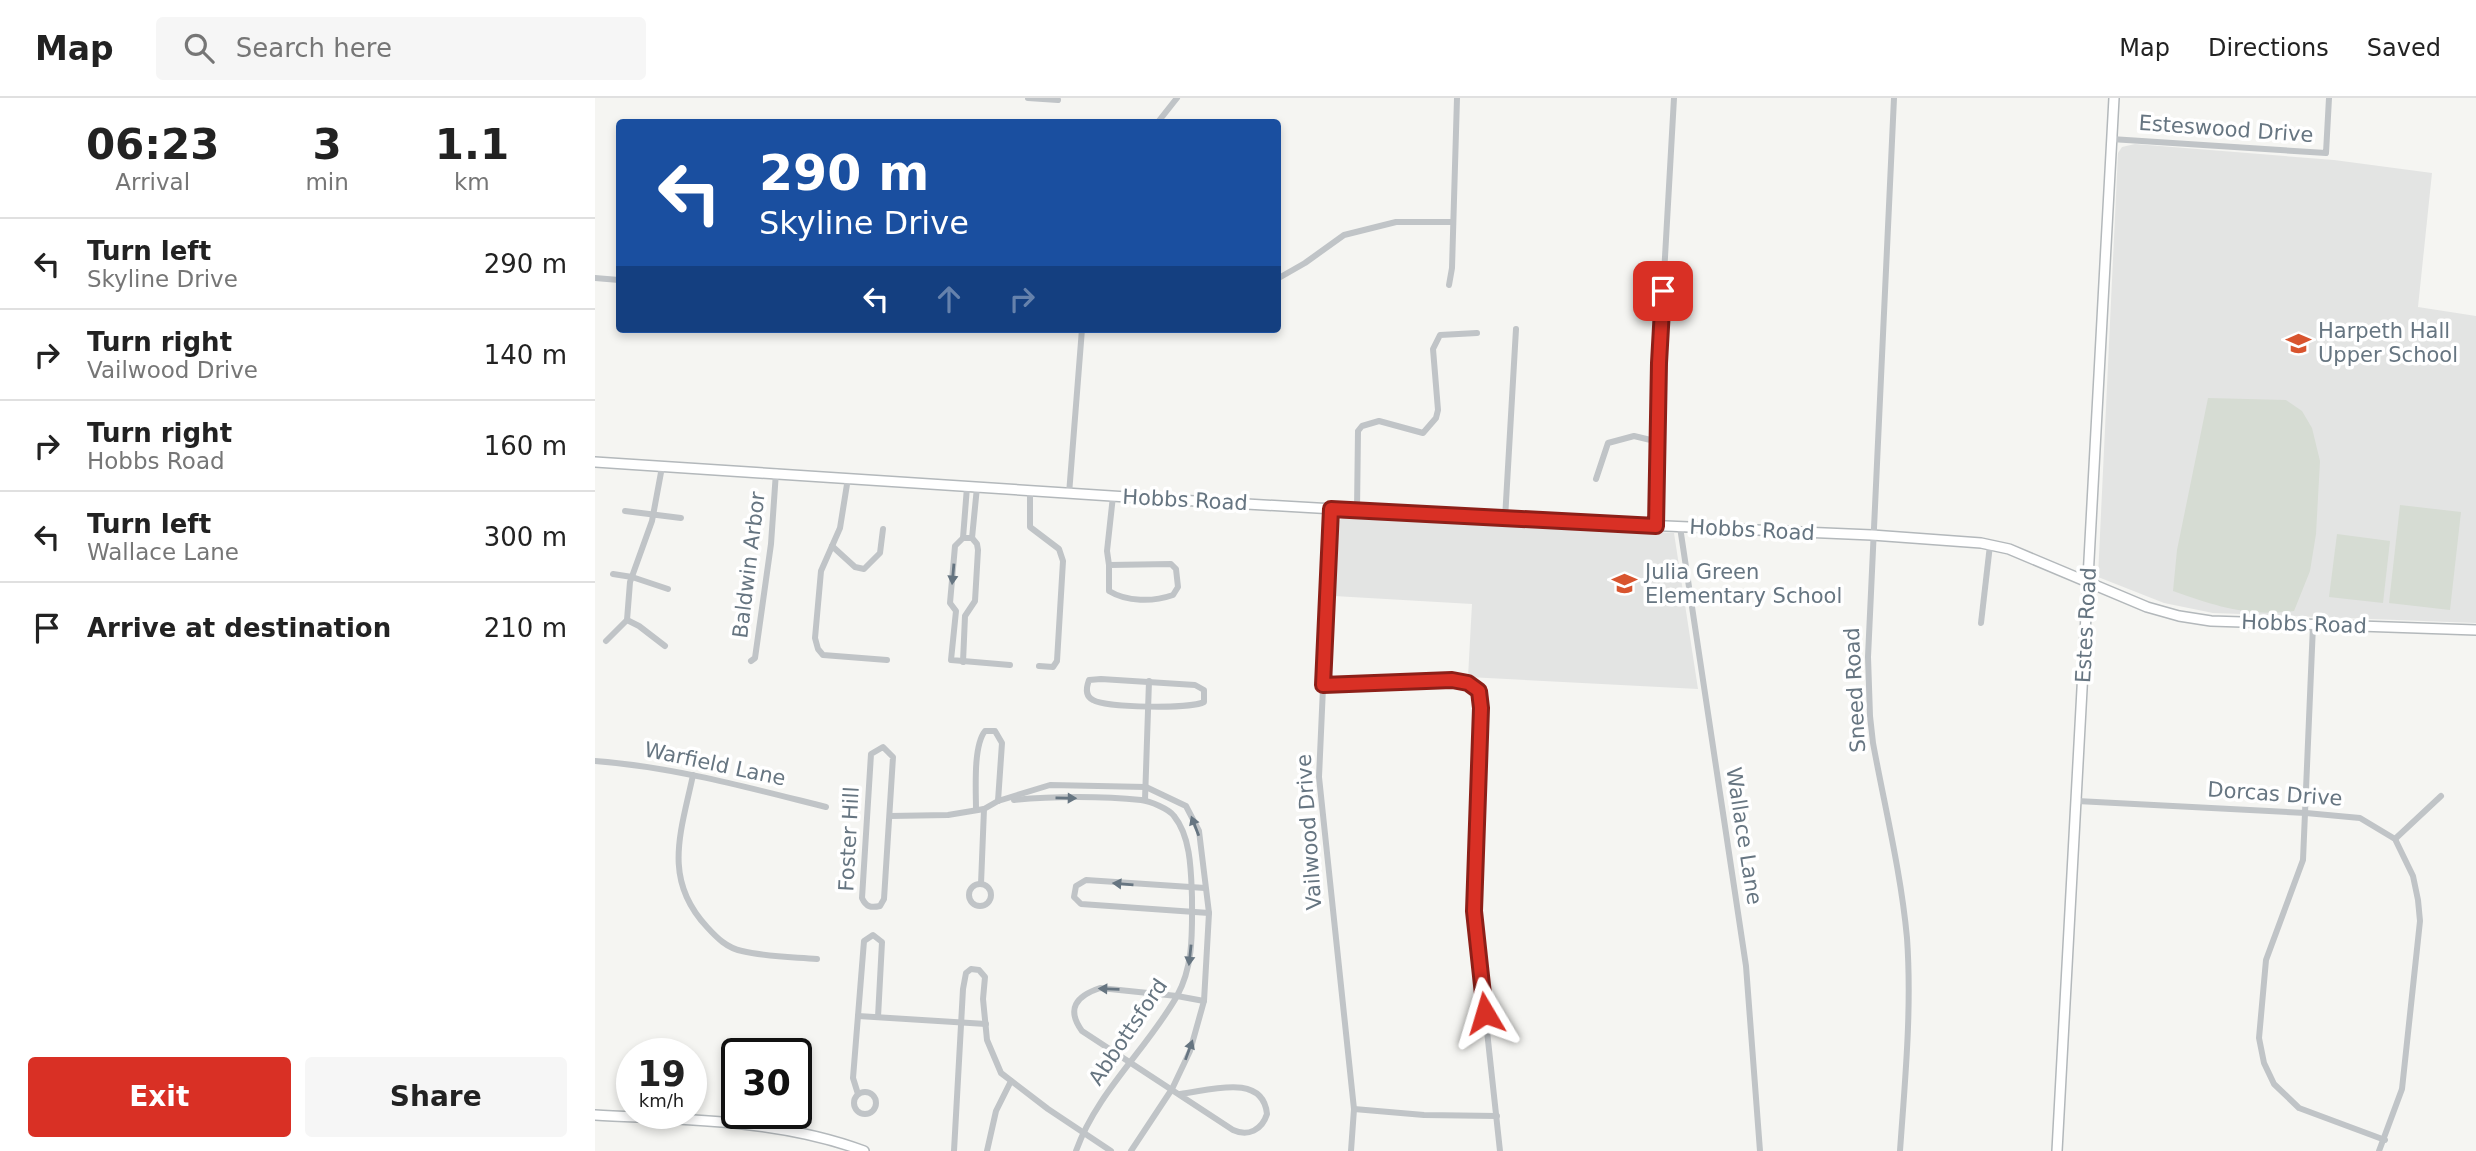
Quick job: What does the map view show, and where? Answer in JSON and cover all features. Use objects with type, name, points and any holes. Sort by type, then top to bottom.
[{"type":"street","points":[[1028,98],[1058,100]]},
{"type":"street","points":[[1160,119],[1177,98]]},
{"type":"street","points":[[1449,285],[1457,98]]},
{"type":"street","points":[[1656,526],[1659,363],[1674,98]]},
{"type":"street","name":"Sneed Road","points":[[1894,98],[1868,657],[1870,716],[1903,905],[1909,977],[1900,1151]]},
{"type":"street","name":"Estes Road","points":[[2057,1151],[2114,98]]},
{"type":"street","name":"Esteswood Drive","points":[[2111,139],[2326,153],[2329,98]]},
{"type":"street","points":[[1281,277],[1345,235],[1396,222],[1453,222]]},
{"type":"street","points":[[595,278],[616,280]]},
{"type":"street","points":[[1506,519],[1516,330]]},
{"type":"street","points":[[1069,494],[1081,333]]},
{"type":"street","points":[[1357,510],[1358,431],[1361,426],[1379,421],[1423,433],[1436,418],[1438,410],[1434,343],[1440,335],[1477,333]]},
{"type":"street","points":[[1596,479],[1608,443],[1634,436],[1659,442]]},
{"type":"street","name":"Hobbs Road","points":[[595,462],[776,472],[1069,494],[1506,519],[1872,535],[1990,545],[2010,549],[2147,607],[2179,616],[2211,621],[2476,630]]},
{"type":"street","points":[[606,641],[627,620],[632,577],[653,513],[662,467]]},
{"type":"street","name":"Baldwin Arbor","points":[[751,661],[755,658],[762,613],[776,472]]},
{"type":"street","points":[[848,478],[840,528],[821,571],[815,638],[817,649],[823,655],[832,657],[887,660]]},
{"type":"street","points":[[972,487],[963,538],[955,546],[950,603],[956,611],[951,657],[953,662],[1010,665]]},
{"type":"street","points":[[963,662],[965,616],[975,601],[978,550],[972,538],[972,487]]},
{"type":"street","points":[[1030,491],[1030,527],[1059,549],[1063,561],[1057,662],[1053,667],[1039,666]]},
{"type":"street","points":[[1109,565],[1171,564],[1176,569],[1178,587],[1173,595],[1165,598],[1141,600],[1118,596],[1109,591],[1107,551],[1113,496]]},
{"type":"street","name":"Vailwood Drive","points":[[1331,509],[1319,777],[1354,1109],[1352,1151]]},
{"type":"street","points":[[625,511],[681,518]]},
{"type":"street","name":"Wallace Lane","points":[[1679,527],[1746,966],[1760,1151]]},
{"type":"street","points":[[832,546],[855,567],[864,569],[880,553],[883,529]]},
{"type":"street","points":[[963,538],[972,538]]},
{"type":"street","points":[[1981,623],[1990,545]]},
{"type":"street","points":[[613,574],[632,577],[668,589]]},
{"type":"street","points":[[956,611],[968,612]]},
{"type":"street","points":[[627,620],[665,646]]},
{"type":"street","points":[[2313,625],[2303,860],[2266,960],[2259,1038],[2264,1063],[2274,1084],[2299,1108],[2385,1140]]},
{"type":"street","points":[[1089,680],[1195,685],[1203,690],[1204,702],[1197,706],[1149,706],[1091,699],[1087,693],[1089,680]]},
{"type":"street","points":[[1323,685],[1452,680],[1468,683],[1479,691],[1481,708],[1474,911],[1500,1151]]},
{"type":"street","points":[[1145,800],[1149,681]]},
{"type":"street","points":[[976,810],[978,759],[985,731],[995,731],[1002,743],[998,801]]},
{"type":"street","name":"Foster Hill","points":[[883,747],[893,757],[890,816],[884,899],[880,906],[867,906],[862,898],[871,754],[883,747]]},
{"type":"street","name":"Warfield Lane","points":[[595,761],[629,763],[693,775],[826,807]]},
{"type":"street","points":[[693,775],[678,848],[679,873],[687,902],[720,942],[741,951],[817,959]]},
{"type":"street","name":"Abbottsford","points":[[890,816],[940,816],[984,809],[998,801],[1050,785],[1146,786],[1186,806],[1199,831],[1209,913],[1204,1001],[1190,1051],[1172,1089],[1131,1151]]},
{"type":"street","points":[[2379,1151],[2402,1089],[2420,921],[2413,876],[2395,839],[2441,796]]},
{"type":"street","name":"Abbottsford","points":[[998,801],[1037,798],[1145,800],[1173,813],[1185,833],[1192,912],[1189,967],[1177,996],[1083,1133],[1076,1151]]},
{"type":"street","name":"Dorcas Drive","points":[[2077,801],[2360,818],[2395,839]]},
{"type":"street","points":[[981,884],[984,809]]},
{"type":"street","points":[[1205,888],[1086,880],[1076,886],[1074,897],[1081,904],[1209,913]]},
{"type":"street","points":[[858,1094],[853,1078],[864,941],[873,935],[882,942],[878,1017]]},
{"type":"street","points":[[954,1151],[963,989],[966,974],[971,969],[979,970],[985,977],[983,999],[986,1040],[1001,1073],[1111,1151]]},
{"type":"street","points":[[1180,1094],[1247,1087],[1262,1097],[1267,1114],[1256,1129],[1238,1133],[1082,1031],[1073,1020],[1077,1001],[1089,991],[1100,988],[1204,1001]]},
{"type":"street","points":[[858,1016],[986,1024]]},
{"type":"street","points":[[987,1151],[996,1111],[1011,1081]]},
{"type":"street","points":[[1354,1109],[1423,1115],[1497,1116]]},
{"type":"street","points":[[595,1115],[769,1128],[839,1142],[864,1151]]},
{"type":"shaded area","points":[[2135,144],[2334,160],[2432,173],[2418,307],[2476,316],[2476,623],[2213,613],[2164,603],[2098,577],[2118,153],[2122,147]]},
{"type":"shaded area","points":[[2208,398],[2286,400],[2302,411],[2312,428],[2320,461],[2316,534],[2310,571],[2294,611],[2246,611],[2218,606],[2173,591],[2177,550]]},
{"type":"shaded area","points":[[2400,505],[2461,512],[2450,610],[2389,603]]},
{"type":"shaded area","points":[[1347,516],[1674,533],[1698,689],[1468,677],[1472,604],[1334,596],[1338,521]]},
{"type":"shaded area","points":[[2337,534],[2390,541],[2383,603],[2329,597]]},
{"type":"place","name":"Harpeth Hall Upper School","points":[[2298,343]]},
{"type":"place","name":"Julia Green Elementary School","points":[[1625,584]]},
{"type":"route","points":[[1485,1013],[1474,911],[1481,708],[1479,691],[1468,683],[1452,680],[1323,685],[1331,509],[1656,526],[1663,291]]}]
